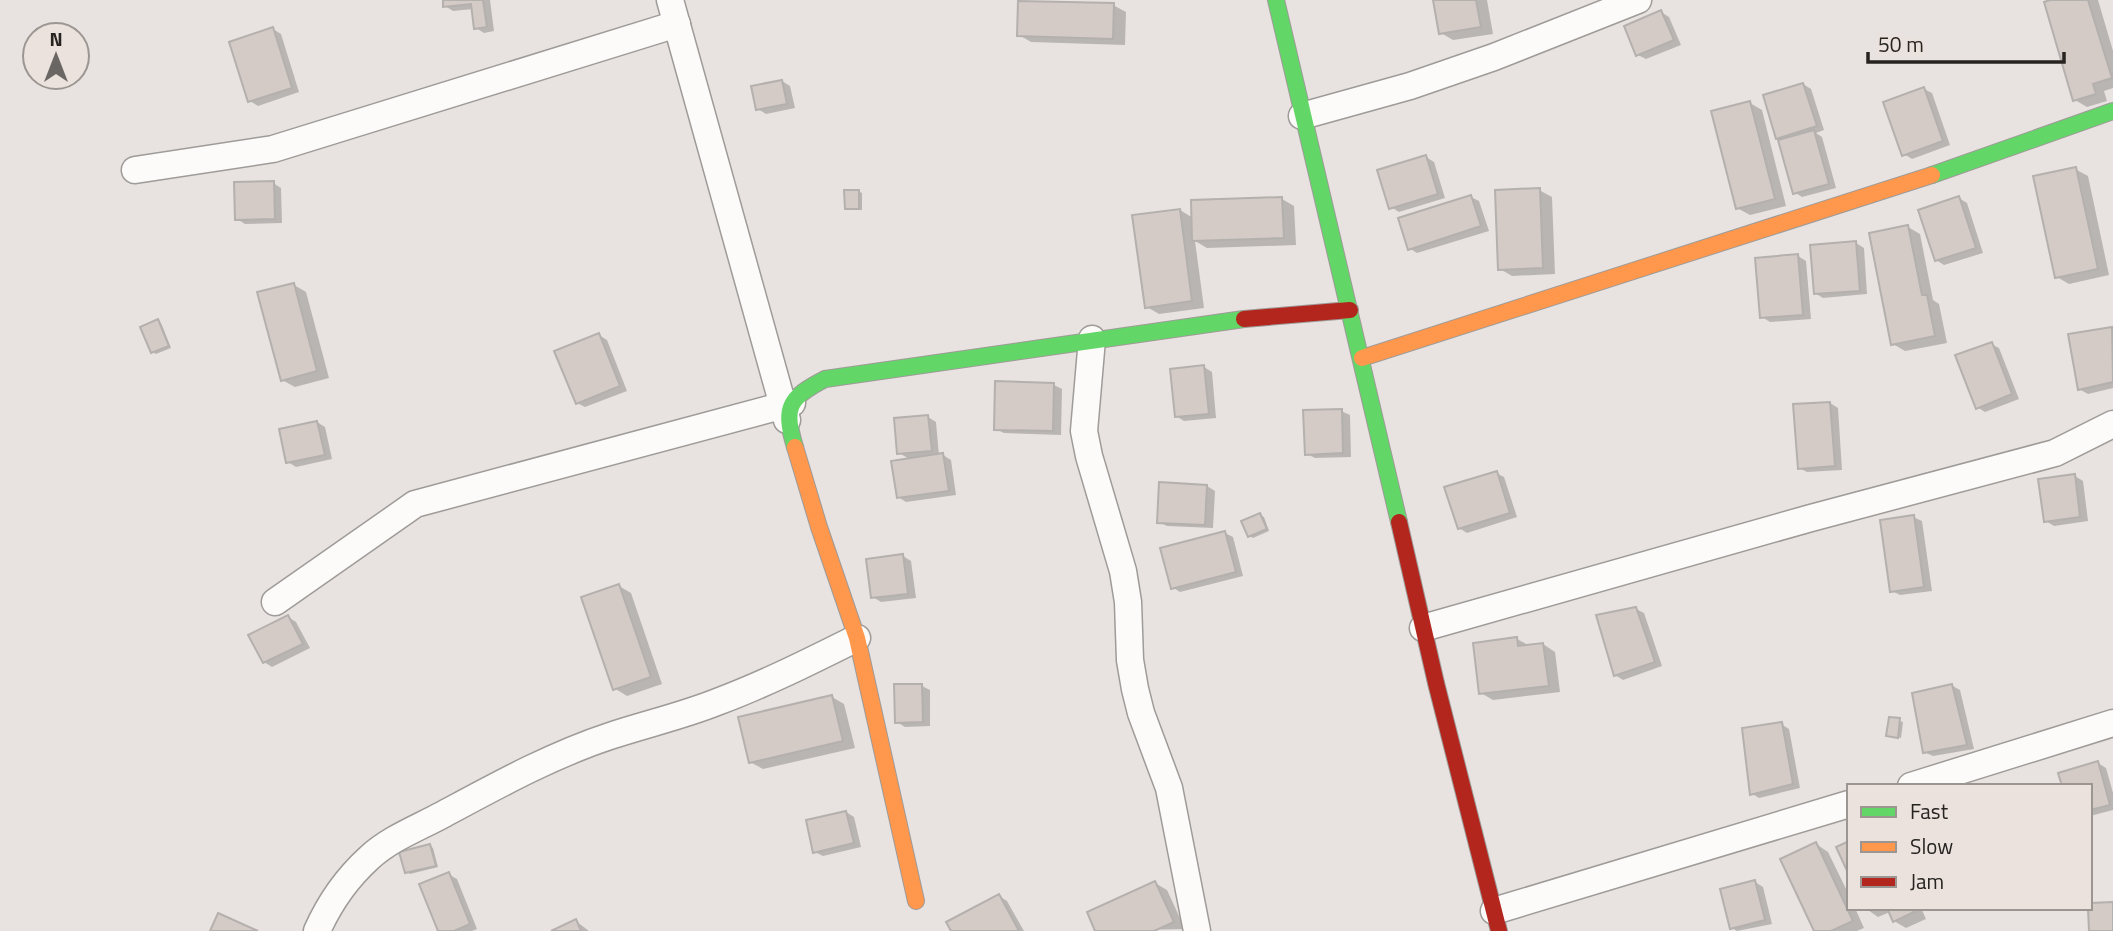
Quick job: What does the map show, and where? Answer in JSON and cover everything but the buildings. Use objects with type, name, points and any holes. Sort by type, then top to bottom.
[{"type":"street","points":[[1276,0],[1362,358],[1423,628],[1496,921],[1847,805]]},
{"type":"street","points":[[1302,116],[1410,86],[1494,57],[1638,0]]},
{"type":"street","points":[[135,170],[273,149],[674,12],[819,527],[857,638],[916,901]]},
{"type":"street","points":[[1362,358],[1977,161],[2113,111]]},
{"type":"street","points":[[275,602],[415,504],[788,410],[805,389],[825,379],[1224,321],[1350,310]]},
{"type":"street","points":[[1092,340],[1084,430],[1089,456],[1123,571],[1135,689],[1141,713],[1169,788],[1197,931]]},
{"type":"street","points":[[1423,628],[1799,521],[2055,453],[2113,424]]},
{"type":"street","points":[[317,931],[323,917],[348,880],[371,856],[395,840],[500,784],[608,736],[719,702],[778,677],[857,638]]},
{"type":"street","points":[[1917,784],[2113,723]]},
{"type":"traffic: fast","points":[[1276,0],[1399,522]]},
{"type":"traffic: fast","points":[[1932,175],[2113,111]]},
{"type":"traffic: fast","points":[[795,447],[789,423],[792,406],[803,392],[825,379],[1244,319]]},
{"type":"traffic: slow","points":[[1362,358],[1932,175]]},
{"type":"traffic: slow","points":[[795,447],[857,638],[916,901]]},
{"type":"traffic: jam","points":[[1244,319],[1350,310]]},
{"type":"traffic: jam","points":[[1399,522],[1436,683],[1499,931]]}]
